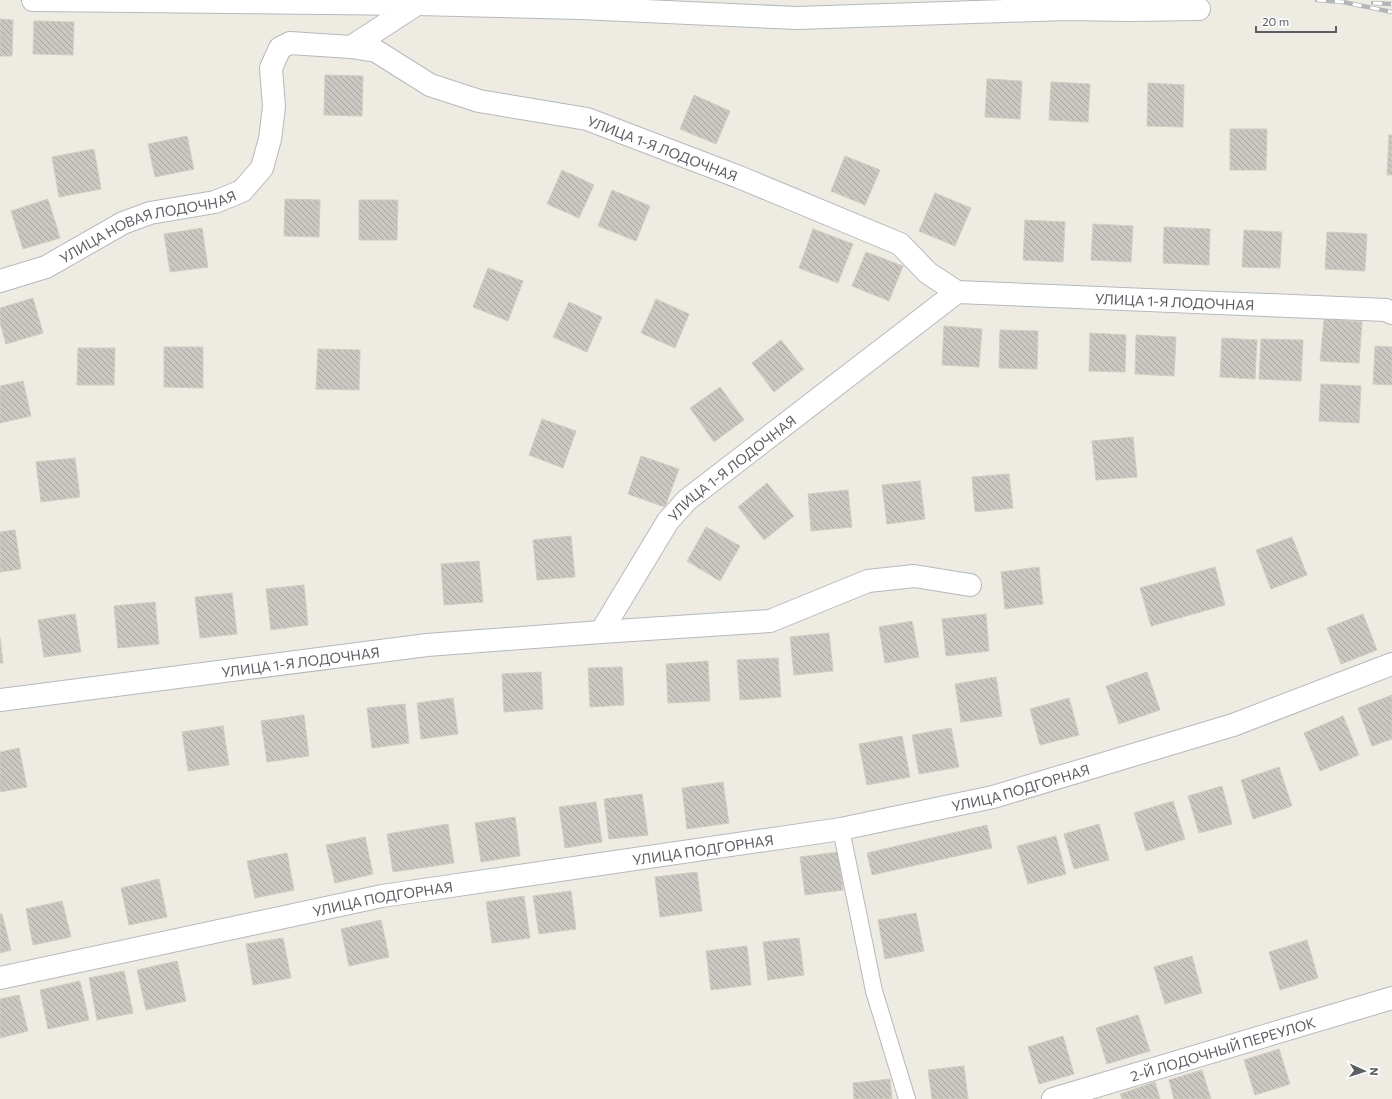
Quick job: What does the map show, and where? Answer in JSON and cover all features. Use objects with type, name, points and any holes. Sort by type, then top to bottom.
[{"type":"street","points":[[32,0],[417,4],[580,8],[797,18],[1065,9],[1199,9]]},
{"type":"street","points":[[350,47],[417,4]]},
{"type":"street","name":"УЛИЦА НОВАЯ ЛОДОЧНАЯ","points":[[0,281],[46,267],[123,223],[150,213],[215,202],[242,191],[262,168],[270,139],[274,107],[271,68],[280,48],[290,43],[350,47]]},
{"type":"street","name":"УЛИЦА 1-Я ЛОДОЧНАЯ","points":[[350,47],[376,52],[430,85],[479,101],[587,119],[800,202],[900,244],[928,273],[957,292],[1386,310],[1392,313]]},
{"type":"street","name":"УЛИЦА 1-Я ЛОДОЧНАЯ","points":[[601,632],[668,521],[686,500],[957,292]]},
{"type":"street","name":"УЛИЦА 1-Я ЛОДОЧНАЯ","points":[[0,700],[427,645],[770,621],[868,581],[914,576],[970,585]]},
{"type":"street","name":"УЛИЦА ПОДГОРНАЯ","points":[[0,978],[382,896],[841,828],[993,797],[1233,725],[1392,664]]},
{"type":"street","name":"2-Й ЛОДОЧНЫЙ ПЕРЕУЛОК","points":[[1053,1099],[1392,998]]},
{"type":"lane","points":[[841,828],[874,991],[907,1099]]},
{"type":"building","points":[[0,19],[13,20],[12,56],[0,56]]},
{"type":"building","points":[[34,21],[74,22],[73,55],[33,54]]},
{"type":"building","points":[[325,75],[363,76],[362,116],[324,115]]},
{"type":"building","points":[[987,79],[1022,81],[1020,119],[985,117]]},
{"type":"building","points":[[1051,82],[1090,84],[1088,122],[1049,120]]},
{"type":"building","points":[[1148,83],[1184,85],[1183,127],[1147,126]]},
{"type":"building","points":[[694,95],[730,111],[716,144],[680,129]]},
{"type":"building","points":[[1230,129],[1267,129],[1266,170],[1230,170]]},
{"type":"building","points":[[1389,135],[1392,135],[1392,175],[1387,175]]},
{"type":"building","points":[[187,136],[194,169],[155,177],[148,144]]},
{"type":"building","points":[[94,149],[101,189],[59,197],[52,157]]},
{"type":"building","points":[[845,156],[880,170],[865,205],[831,191]]},
{"type":"building","points":[[562,170],[594,185],[579,218],[547,204]]},
{"type":"building","points":[[612,190],[650,206],[636,241],[598,226]]},
{"type":"building","points":[[935,193],[971,208],[955,246],[919,231]]},
{"type":"building","points":[[48,199],[60,238],[23,249],[11,211]]},
{"type":"building","points":[[285,199],[320,200],[319,237],[284,236]]},
{"type":"building","points":[[359,200],[398,200],[397,240],[359,240]]},
{"type":"building","points":[[1025,220],[1065,222],[1063,262],[1023,260]]},
{"type":"building","points":[[1093,224],[1133,226],[1131,262],[1091,260]]},
{"type":"building","points":[[1164,227],[1210,229],[1209,265],[1163,263]]},
{"type":"building","points":[[202,228],[208,267],[170,272],[164,234]]},
{"type":"building","points":[[813,229],[853,244],[838,283],[799,268]]},
{"type":"building","points":[[1244,230],[1282,232],[1280,268],[1242,267]]},
{"type":"building","points":[[1327,232],[1367,234],[1365,271],[1325,269]]},
{"type":"building","points":[[866,252],[903,266],[889,301],[852,286]]},
{"type":"building","points":[[488,268],[523,281],[508,321],[473,307]]},
{"type":"building","points":[[33,298],[43,333],[6,344],[0,323],[0,308]]},
{"type":"building","points":[[656,299],[689,314],[675,348],[641,333]]},
{"type":"building","points":[[569,302],[602,317],[587,352],[553,337]]},
{"type":"building","points":[[1324,319],[1362,322],[1359,363],[1320,361]]},
{"type":"building","points":[[944,326],[982,329],[979,367],[942,365]]},
{"type":"building","points":[[1000,330],[1038,331],[1037,369],[999,368]]},
{"type":"building","points":[[1090,333],[1126,335],[1125,372],[1089,371]]},
{"type":"building","points":[[1136,335],[1176,337],[1174,376],[1135,374]]},
{"type":"building","points":[[1222,338],[1257,340],[1255,379],[1220,377]]},
{"type":"building","points":[[1261,339],[1303,340],[1301,381],[1259,379]]},
{"type":"building","points":[[781,340],[804,369],[774,392],[752,363]]},
{"type":"building","points":[[1375,346],[1392,347],[1392,385],[1373,384]]},
{"type":"building","points":[[164,347],[203,347],[203,388],[164,387]]},
{"type":"building","points":[[78,348],[115,348],[114,385],[77,385]]},
{"type":"building","points":[[318,349],[360,350],[359,390],[316,389]]},
{"type":"building","points":[[23,381],[31,416],[0,423],[0,386]]},
{"type":"building","points":[[1321,384],[1361,386],[1359,423],[1319,421]]},
{"type":"building","points":[[720,387],[744,420],[714,442],[690,408]]},
{"type":"building","points":[[542,419],[576,431],[563,468],[529,455]]},
{"type":"building","points":[[1133,437],[1137,477],[1096,480],[1092,441]]},
{"type":"building","points":[[641,456],[679,469],[665,507],[628,494]]},
{"type":"building","points":[[75,458],[80,497],[41,502],[36,462]]},
{"type":"building","points":[[1009,474],[1013,508],[975,512],[972,477]]},
{"type":"building","points":[[920,481],[925,519],[887,524],[882,485]]},
{"type":"building","points":[[767,483],[794,516],[764,540],[738,507]]},
{"type":"building","points":[[848,490],[852,527],[811,531],[808,494]]},
{"type":"building","points":[[706,527],[740,546],[720,581],[687,561]]},
{"type":"building","points":[[15,530],[21,569],[0,572],[0,532]]},
{"type":"building","points":[[571,536],[575,577],[537,580],[533,540]]},
{"type":"building","points":[[1292,537],[1307,575],[1271,589],[1256,550]]},
{"type":"building","points":[[479,561],[483,602],[444,605],[441,564]]},
{"type":"building","points":[[1039,567],[1043,604],[1005,609],[1001,572]]},
{"type":"building","points":[[1215,567],[1225,605],[1151,626],[1140,588]]},
{"type":"building","points":[[304,585],[308,625],[271,630],[266,589]]},
{"type":"building","points":[[232,593],[237,634],[200,638],[195,597]]},
{"type":"building","points":[[155,602],[159,644],[118,648],[114,606]]},
{"type":"building","points":[[75,614],[81,652],[44,657],[38,620]]},
{"type":"building","points":[[986,614],[989,651],[946,656],[942,619]]},
{"type":"building","points":[[1363,614],[1377,650],[1341,664],[1327,628]]},
{"type":"building","points":[[912,621],[919,657],[885,663],[879,627]]},
{"type":"building","points":[[829,633],[833,671],[794,675],[790,637]]},
{"type":"building","points":[[0,637],[3,663],[0,663]]},
{"type":"building","points":[[778,658],[781,697],[740,700],[737,660]]},
{"type":"building","points":[[708,661],[710,701],[668,703],[666,664]]},
{"type":"building","points":[[622,667],[624,705],[590,707],[588,668]]},
{"type":"building","points":[[541,672],[543,709],[504,712],[502,674]]},
{"type":"building","points":[[1147,672],[1160,710],[1119,724],[1106,686]]},
{"type":"building","points":[[996,677],[1002,716],[961,722],[955,684]]},
{"type":"building","points":[[1392,695],[1392,739],[1372,746],[1358,708]]},
{"type":"building","points":[[453,698],[458,734],[421,739],[417,703]]},
{"type":"building","points":[[1069,698],[1079,735],[1040,745],[1030,709]]},
{"type":"building","points":[[405,704],[409,743],[372,748],[367,708]]},
{"type":"building","points":[[304,715],[309,756],[267,762],[261,721]]},
{"type":"building","points":[[1343,716],[1359,755],[1320,771],[1304,733]]},
{"type":"building","points":[[223,726],[229,765],[188,771],[182,732]]},
{"type":"building","points":[[951,728],[959,767],[919,774],[912,735]]},
{"type":"building","points":[[902,736],[910,777],[867,785],[859,744]]},
{"type":"building","points":[[19,748],[27,787],[0,792],[0,752]]},
{"type":"building","points":[[1279,767],[1292,806],[1253,819],[1241,780]]},
{"type":"building","points":[[723,782],[729,823],[687,829],[682,788]]},
{"type":"building","points":[[1222,786],[1232,824],[1199,833],[1188,796]]},
{"type":"building","points":[[642,794],[648,835],[609,839],[604,799]]},
{"type":"building","points":[[1173,801],[1185,839],[1146,851],[1134,813]]},
{"type":"building","points":[[596,802],[602,842],[565,848],[559,807]]},
{"type":"building","points":[[515,817],[520,856],[481,862],[475,823]]},
{"type":"building","points":[[448,824],[454,863],[393,872],[387,834]]},
{"type":"building","points":[[1099,824],[1109,860],[1074,869],[1064,834]]},
{"type":"building","points":[[987,825],[992,848],[872,875],[867,853]]},
{"type":"building","points":[[1056,836],[1066,874],[1028,884],[1017,846]]},
{"type":"building","points":[[365,837],[373,874],[335,883],[326,845]]},
{"type":"building","points":[[838,852],[843,890],[805,895],[800,857]]},
{"type":"building","points":[[287,853],[294,890],[255,898],[247,861]]},
{"type":"building","points":[[697,872],[702,911],[660,917],[655,877]]},
{"type":"building","points":[[159,879],[167,917],[129,925],[121,888]]},
{"type":"building","points":[[571,891],[576,929],[539,934],[533,896]]},
{"type":"building","points":[[524,896],[530,938],[492,943],[486,902]]},
{"type":"building","points":[[62,901],[71,937],[33,945],[26,909]]},
{"type":"building","points":[[916,913],[924,951],[885,959],[878,920]]},
{"type":"building","points":[[0,914],[2,914],[11,950],[0,953]]},
{"type":"building","points":[[381,920],[389,957],[349,966],[341,929]]},
{"type":"building","points":[[283,938],[291,978],[253,985],[246,944]]},
{"type":"building","points":[[799,938],[804,975],[768,980],[763,942]]},
{"type":"building","points":[[1307,940],[1318,978],[1280,990],[1269,952]]},
{"type":"building","points":[[747,946],[751,985],[711,990],[706,951]]},
{"type":"building","points":[[1192,956],[1202,993],[1165,1004],[1154,967]]},
{"type":"building","points":[[177,961],[186,1001],[146,1010],[137,970]]},
{"type":"building","points":[[124,971],[133,1013],[97,1020],[89,978]]},
{"type":"building","points":[[80,981],[89,1020],[48,1029],[40,990]]},
{"type":"building","points":[[19,995],[28,1031],[0,1038],[0,999]]},
{"type":"building","points":[[1138,1015],[1150,1051],[1107,1064],[1096,1028]]},
{"type":"building","points":[[1063,1036],[1074,1074],[1039,1084],[1028,1047]]},
{"type":"building","points":[[1279,1049],[1290,1084],[1255,1095],[1244,1060]]},
{"type":"building","points":[[964,1066],[968,1099],[932,1099],[928,1070]]},
{"type":"building","points":[[1202,1070],[1211,1099],[1174,1099],[1169,1080]]},
{"type":"building","points":[[890,1079],[892,1099],[854,1099],[853,1083]]},
{"type":"building","points":[[1155,1082],[1160,1099],[1122,1099],[1120,1094]]},
{"type":"railway","points":[[1317,0],[1343,2],[1392,12]]},
{"type":"railway","points":[[1373,3],[1392,4]]}]
